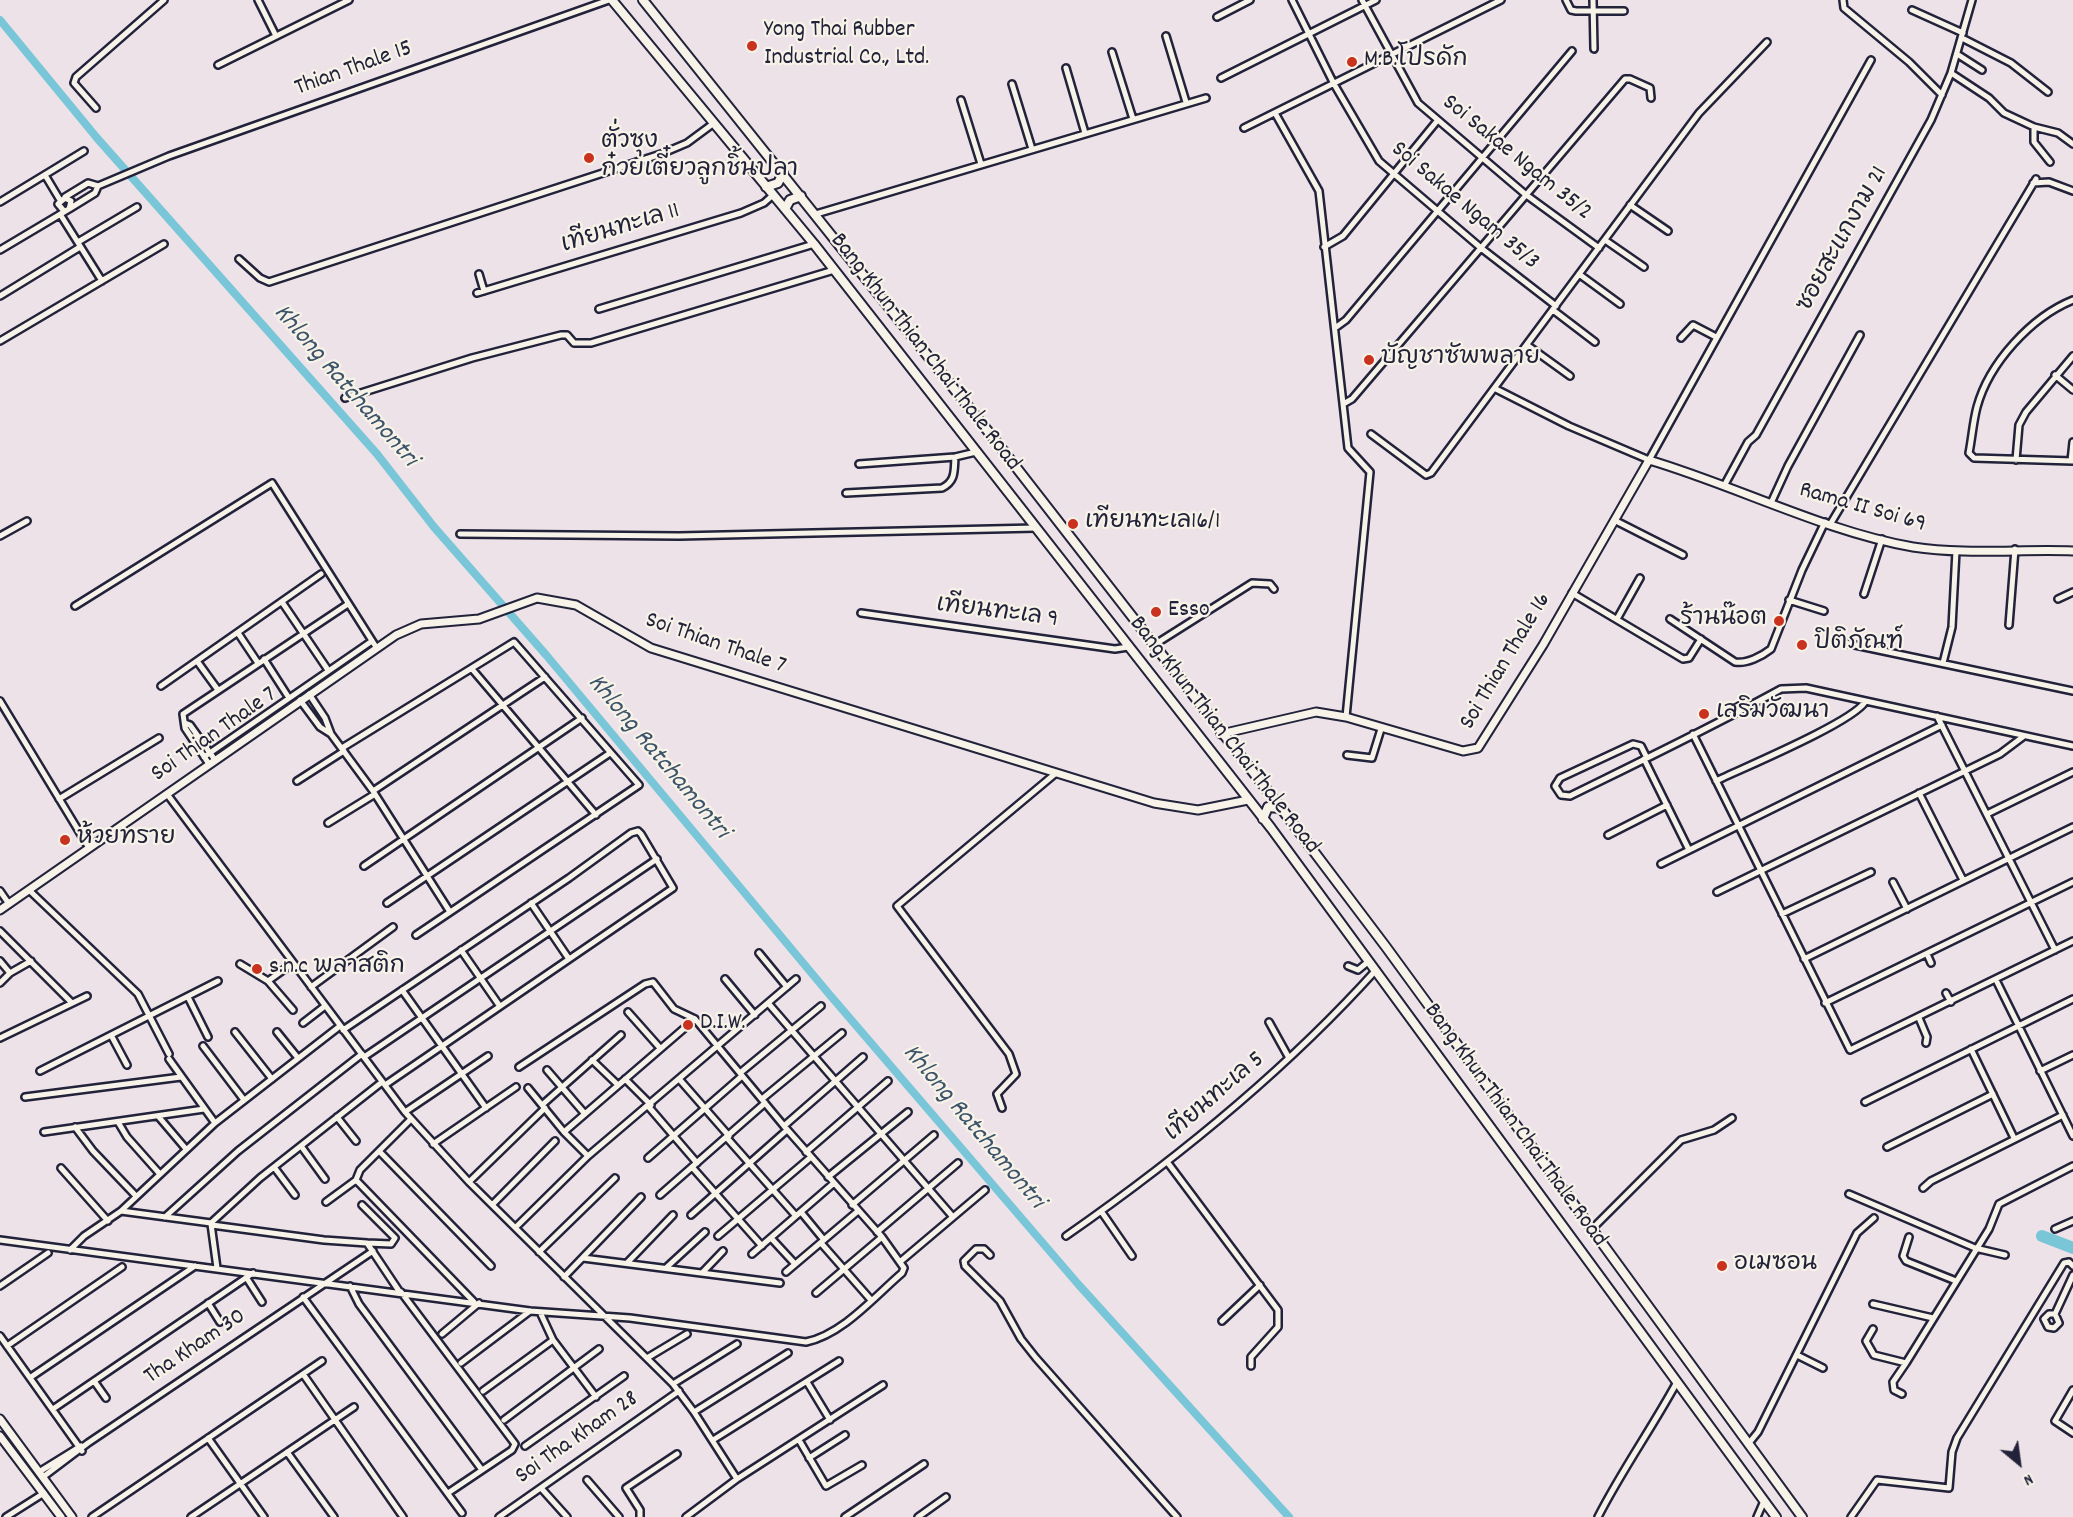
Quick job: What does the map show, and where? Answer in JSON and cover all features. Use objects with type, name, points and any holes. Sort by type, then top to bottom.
[{"type":"main road","name":"Bang Khun Thian Chai Thale Road","points":[[610,0],[814,244],[1263,819],[1776,1517]]},
{"type":"main road","name":"Bang Khun Thian Chai Thale Road","points":[[643,0],[816,214],[1281,808],[1386,947],[1802,1517]]},
{"type":"main road","points":[[766,187],[778,183],[783,173]]},
{"type":"main road","points":[[785,209],[790,200],[801,196]]},
{"type":"main road","points":[[1263,819],[1268,807],[1281,808]]},
{"type":"street","points":[[96,108],[74,83],[76,77],[164,0]]},
{"type":"street","points":[[258,0],[276,36]]},
{"type":"street","points":[[218,65],[349,0]]},
{"type":"street","name":"Thian Thale 15","points":[[98,186],[136,169],[610,0]]},
{"type":"street","points":[[1217,16],[1250,0]]},
{"type":"street","name":"Soi Sakae Ngam 35/3","points":[[1292,0],[1334,84],[1372,151],[1394,176],[1594,342]]},
{"type":"street","points":[[1221,78],[1309,34],[1364,3],[1376,0]]},
{"type":"street","points":[[1244,128],[1501,0]]},
{"type":"street","points":[[1566,0],[1570,10],[1624,11]]},
{"type":"street","points":[[1593,0],[1594,49]]},
{"type":"street","points":[[1843,0],[1844,8],[1908,62],[1942,95]]},
{"type":"street","name":"ซอยสะแกงาม 21","points":[[1724,486],[1835,294],[1942,95],[1951,73],[1972,0]]},
{"type":"street","name":"Soi Sakae Ngam 35/2","points":[[1364,3],[1418,104],[1525,194],[1599,248]]},
{"type":"street","points":[[1912,10],[2011,63],[2048,92]]},
{"type":"street","points":[[1166,36],[1186,102]]},
{"type":"street","points":[[1371,434],[1428,475],[1496,389],[1699,113],[1767,42]]},
{"type":"street","points":[[1335,328],[1346,321],[1572,51]]},
{"type":"street","points":[[1112,52],[1133,118]]},
{"type":"street","points":[[1957,54],[1982,70]]},
{"type":"street","points":[[1496,389],[1569,426],[1649,460],[1871,60]]},
{"type":"street","points":[[1066,68],[1085,133]]},
{"type":"street","points":[[1951,73],[1989,98],[2004,113],[2034,127],[2058,134],[2073,144]]},
{"type":"street","points":[[1345,403],[1352,399],[1626,78],[1650,88],[1651,98]]},
{"type":"street","points":[[1012,84],[1032,148]]},
{"type":"street","points":[[816,214],[1186,102],[1206,98]]},
{"type":"street","points":[[961,100],[981,164]]},
{"type":"street","points":[[1275,113],[1319,191],[1324,247],[1345,403],[1348,448],[1370,472],[1346,717]]},
{"type":"street","points":[[1324,247],[1343,236],[1437,121]]},
{"type":"street","points":[[239,259],[260,278],[269,282],[662,154],[687,143],[714,123]]},
{"type":"street","points":[[2034,127],[2034,142],[2050,162]]},
{"type":"street","points":[[0,202],[84,151]]},
{"type":"street","points":[[45,175],[61,199],[71,201],[65,211]]},
{"type":"street","points":[[1670,619],[1735,662],[1740,663],[1763,655],[1771,649],[1790,600],[1828,523],[2034,181],[2049,182],[2073,191]]},
{"type":"street","points":[[0,250],[65,211],[95,193],[98,186],[88,183],[61,199],[58,206],[65,211],[79,244],[102,281]]},
{"type":"street","name":"เทียนทะเล 11","points":[[477,293],[741,213],[764,203],[773,195]]},
{"type":"street","points":[[1630,205],[1668,231]]},
{"type":"street","points":[[0,296],[137,207]]},
{"type":"street","points":[[1605,240],[1644,267]]},
{"type":"street","points":[[0,341],[165,244]]},
{"type":"street","points":[[599,309],[814,244]]},
{"type":"street","points":[[345,398],[472,358],[561,335],[567,335],[574,343],[591,343],[834,270]]},
{"type":"street","points":[[479,274],[484,291]]},
{"type":"street","points":[[1579,274],[1620,304]]},
{"type":"street","points":[[2073,300],[2048,313],[2027,328],[2010,349],[1981,395],[1977,408],[1971,456],[2072,461],[2073,442]]},
{"type":"street","points":[[1681,338],[1693,324],[1716,337]]},
{"type":"street","points":[[1771,503],[1788,466],[1860,335]]},
{"type":"street","points":[[1527,345],[1570,376]]},
{"type":"street","points":[[2016,460],[2019,425],[2026,412],[2073,356]]},
{"type":"street","points":[[2055,375],[2073,390]]},
{"type":"street","points":[[859,464],[955,457],[975,452]]},
{"type":"street","points":[[846,493],[942,488],[951,483],[954,477],[955,457]]},
{"type":"street","name":"Rama II Soi 69","points":[[1649,460],[1828,523],[1913,547],[1956,551],[2015,549],[2073,551]]},
{"type":"street","name":"Soi Thian Thale 16","points":[[1221,734],[1310,713],[1346,717],[1463,751],[1478,748],[1543,645],[1649,460]]},
{"type":"street","points":[[75,606],[272,483],[374,644],[328,670],[204,757]]},
{"type":"street","points":[[0,536],[27,520]]},
{"type":"street","points":[[1616,521],[1683,555]]},
{"type":"street","points":[[460,534],[679,536],[1036,528]]},
{"type":"street","points":[[1864,594],[1882,539]]},
{"type":"street","points":[[2009,625],[2015,549]]},
{"type":"street","points":[[1943,663],[1952,627],[1956,551]]},
{"type":"street","points":[[161,686],[321,574]]},
{"type":"street","points":[[1617,619],[1640,578]]},
{"type":"street","points":[[1154,645],[1252,583],[1270,584],[1274,589]]},
{"type":"street","points":[[2058,599],[2073,592]]},
{"type":"street","points":[[1572,593],[1683,659],[1689,658],[1701,639]]},
{"type":"street","name":"Soi Thian Thale 7","points":[[0,910],[309,694],[374,644],[414,626],[489,616],[529,599],[550,598],[576,605],[651,648],[1056,773],[1182,809],[1198,810],[1248,800]]},
{"type":"street","points":[[1790,600],[1824,611]]},
{"type":"street","points":[[282,602],[328,670]]},
{"type":"street","points":[[212,762],[204,757],[185,723],[183,714],[348,604]]},
{"type":"street","name":"เทียนทะเล 9","points":[[861,613],[1115,649],[1128,646]]},
{"type":"street","points":[[238,633],[289,698]]},
{"type":"street","points":[[1836,641],[2073,691]]},
{"type":"street","points":[[297,781],[514,642],[639,785],[416,935]]},
{"type":"street","points":[[198,661],[218,690]]},
{"type":"street","points":[[472,669],[596,814]]},
{"type":"street","points":[[328,823],[545,676]]},
{"type":"street","points":[[1689,850],[1667,805],[1646,758],[1641,746],[1633,744],[1560,778],[1556,786],[1561,795],[1570,796],[1646,758],[1694,734],[1788,687],[1806,688],[2073,747]]},
{"type":"street","points":[[309,694],[325,718],[331,734],[374,792],[402,840],[450,912]]},
{"type":"street","points":[[300,700],[320,727],[331,734]]},
{"type":"street","points":[[0,701],[89,848]]},
{"type":"street","points":[[1716,781],[1838,723],[1860,709],[1865,702]]},
{"type":"street","points":[[1937,716],[2055,950]]},
{"type":"street","points":[[364,866],[582,718]]},
{"type":"street","points":[[185,723],[190,725],[210,753],[212,762]]},
{"type":"street","points":[[1661,864],[1942,725]]},
{"type":"street","points":[[1347,755],[1372,758],[1381,729]]},
{"type":"street","points":[[1694,734],[1850,1050],[2073,941]]},
{"type":"street","points":[[1717,892],[2008,749],[2024,736]]},
{"type":"street","points":[[59,799],[159,738]]},
{"type":"street","points":[[387,903],[610,753]]},
{"type":"street","points":[[1987,814],[2073,772]]},
{"type":"street","points":[[1002,1108],[997,1094],[1016,1074],[1009,1054],[897,906],[1056,773]]},
{"type":"street","points":[[1919,793],[1963,880]]},
{"type":"street","points":[[167,794],[405,1112],[469,1182],[673,1384],[713,1440],[737,1479]]},
{"type":"street","points":[[1608,835],[1667,805]]},
{"type":"street","points":[[1804,959],[2073,827]]},
{"type":"street","points":[[70,1250],[84,1236],[121,1211],[215,1123],[298,1058],[635,831],[641,834],[673,888],[383,1084],[274,1167],[211,1224]]},
{"type":"street","points":[[165,1217],[238,1152],[363,1056],[657,859]]},
{"type":"street","points":[[1782,914],[1871,872]]},
{"type":"street","points":[[1893,882],[1907,909]]},
{"type":"street","points":[[1825,1003],[2073,882]]},
{"type":"street","points":[[28,890],[132,987],[150,1015],[181,1077],[215,1123]]},
{"type":"street","points":[[0,891],[9,904]]},
{"type":"street","points":[[531,903],[569,959]]},
{"type":"street","points":[[311,987],[393,927]]},
{"type":"street","points":[[0,931],[72,1003]]},
{"type":"street","points":[[461,950],[499,1005]]},
{"type":"street","points":[[759,953],[787,987]]},
{"type":"street","points":[[1927,954],[1931,963]]},
{"type":"street","points":[[0,961],[10,973]]},
{"type":"street","points":[[0,983],[10,973],[31,961]]},
{"type":"street","points":[[1348,966],[1358,970],[1369,961]]},
{"type":"street","points":[[240,963],[268,981],[293,1010]]},
{"type":"street","points":[[268,981],[293,963]]},
{"type":"street","name":"เทียนทะเล 5","points":[[1066,1236],[1168,1163],[1289,1058],[1376,970]]},
{"type":"street","points":[[725,980],[755,1014]]},
{"type":"street","points":[[516,1227],[588,1156],[796,980]]},
{"type":"street","points":[[1996,980],[2073,1136]]},
{"type":"street","points":[[40,1071],[218,981]]},
{"type":"street","points":[[0,1240],[530,1311],[605,1316],[806,1342],[825,1335],[902,1273],[904,1268],[902,1261],[882,1237],[785,1128],[695,1018],[674,1009],[656,984],[649,982],[519,1067]]},
{"type":"street","points":[[402,990],[486,1107]]},
{"type":"street","points":[[1947,993],[1951,1002]]},
{"type":"street","points":[[0,1038],[87,996]]},
{"type":"street","points":[[188,997],[208,1037]]},
{"type":"street","points":[[1865,1102],[2073,999]]},
{"type":"street","points":[[768,1003],[953,1218]]},
{"type":"street","points":[[303,1023],[325,1006]]},
{"type":"street","points":[[648,1158],[821,1006]]},
{"type":"street","points":[[628,1012],[660,1048]]},
{"type":"street","points":[[564,1132],[695,1018]]},
{"type":"street","points":[[1919,1018],[1926,1033],[1926,1043]]},
{"type":"street","points":[[1269,1022],[1289,1058]]},
{"type":"street","points":[[235,1032],[272,1079]]},
{"type":"street","points":[[277,1032],[298,1058]]},
{"type":"street","points":[[660,1195],[728,1137],[813,1056],[842,1033]]},
{"type":"street","points":[[111,1035],[127,1065]]},
{"type":"street","points":[[469,1182],[562,1087],[621,1035]]},
{"type":"street","points":[[203,1046],[244,1100]]},
{"type":"street","points":[[1971,1049],[2014,1138]]},
{"type":"street","points":[[2040,1071],[2073,1055]]},
{"type":"street","points":[[405,1112],[488,1056]]},
{"type":"street","points":[[691,1215],[749,1164],[863,1056]]},
{"type":"street","points":[[592,1060],[618,1085]]},
{"type":"street","points":[[548,1070],[585,1114]]},
{"type":"street","points":[[25,1097],[181,1077]]},
{"type":"street","points":[[625,1079],[649,1105],[716,1193],[762,1246]]},
{"type":"street","points":[[680,1080],[749,1164],[798,1214],[871,1300]]},
{"type":"street","points":[[718,1236],[772,1190],[857,1107],[888,1081]]},
{"type":"street","points":[[433,1144],[516,1088]]},
{"type":"street","points":[[528,1088],[564,1132],[588,1156]]},
{"type":"street","points":[[1887,1147],[1993,1094]]},
{"type":"street","points":[[44,1132],[204,1109]]},
{"type":"street","points":[[828,1177],[908,1112]]},
{"type":"street","points":[[1923,1188],[1931,1181],[2063,1115]]},
{"type":"street","points":[[158,1116],[186,1149]]},
{"type":"street","points":[[337,1118],[356,1141]]},
{"type":"street","points":[[1592,1229],[1681,1140],[1714,1130],[1732,1118]]},
{"type":"street","points":[[326,1202],[356,1180],[357,1174],[411,1119]]},
{"type":"street","points":[[118,1122],[127,1137],[159,1173]]},
{"type":"street","points":[[75,1127],[93,1151],[136,1196]]},
{"type":"street","points":[[852,1205],[934,1135]]},
{"type":"street","points":[[493,1204],[555,1141]]},
{"type":"street","points":[[301,1146],[325,1179]]},
{"type":"street","points":[[379,1151],[491,1266]]},
{"type":"street","points":[[877,1232],[958,1163]]},
{"type":"street","points":[[1168,1163],[1278,1310],[1278,1327],[1251,1357],[1251,1366]]},
{"type":"street","points":[[1902,1394],[1894,1390],[1893,1382],[1989,1229],[1992,1217],[2006,1198],[2073,1166]]},
{"type":"street","points":[[274,1167],[295,1195]]},
{"type":"street","points":[[61,1168],[108,1221]]},
{"type":"street","points":[[539,1252],[615,1178]]},
{"type":"street","points":[[356,1180],[476,1302]]},
{"type":"street","points":[[752,1254],[834,1183]]},
{"type":"street","points":[[902,1261],[985,1190]]},
{"type":"street","points":[[1849,1194],[1975,1248],[2005,1255]]},
{"type":"street","points":[[564,1277],[641,1197]]},
{"type":"street","points":[[121,1211],[324,1240],[392,1244],[395,1238],[362,1205]]},
{"type":"street","points":[[786,1272],[858,1211]]},
{"type":"street","points":[[1101,1211],[1131,1256]]},
{"type":"street","points":[[627,1263],[673,1215]]},
{"type":"street","points":[[1749,1443],[1758,1432],[1857,1233],[1874,1218]]},
{"type":"street","points":[[2055,1229],[2073,1221]]},
{"type":"street","points":[[211,1224],[218,1268]]},
{"type":"street","points":[[667,1267],[705,1232]]},
{"type":"street","points":[[816,1293],[882,1237]]},
{"type":"street","points":[[1909,1237],[1903,1256],[1906,1261],[1956,1281]]},
{"type":"street","points":[[771,1238],[795,1264]]},
{"type":"street","points":[[367,1243],[400,1292],[515,1444],[514,1447],[448,1493]]},
{"type":"street","points":[[990,1255],[984,1249],[976,1249],[964,1261],[965,1266],[1000,1301],[1021,1340],[1036,1358],[1177,1517]]},
{"type":"street","name":"Tha Kham 30","points":[[41,1474],[373,1251]]},
{"type":"street","points":[[702,1273],[723,1251]]},
{"type":"street","points":[[0,1286],[48,1253]]},
{"type":"street","points":[[583,1258],[780,1283]]},
{"type":"street","points":[[1851,1517],[1877,1480],[1949,1488],[1952,1452],[1957,1438],[2064,1263],[2069,1262],[2073,1266]]},
{"type":"street","points":[[31,1377],[195,1266]]},
{"type":"street","points":[[7,1346],[122,1267]]},
{"type":"street","points":[[53,1409],[253,1273]]},
{"type":"street","points":[[2055,1314],[2073,1275]]},
{"type":"street","points":[[246,1277],[262,1302]]},
{"type":"street","points":[[1222,1321],[1260,1285]]},
{"type":"street","points":[[350,1286],[359,1304],[482,1470]]},
{"type":"street","points":[[303,1298],[462,1513]]},
{"type":"street","points":[[442,1334],[476,1302]]},
{"type":"street","points":[[208,1303],[220,1322]]},
{"type":"street","points":[[1873,1304],[1933,1318]]},
{"type":"street","points":[[461,1363],[530,1311]]},
{"type":"street","points":[[540,1312],[553,1340],[596,1397]]},
{"type":"street","points":[[1873,1329],[1866,1341],[1874,1355],[1906,1363]]},
{"type":"street","points":[[647,1358],[687,1334]]},
{"type":"street","points":[[0,1336],[80,1449]]},
{"type":"street","points":[[483,1391],[553,1340]]},
{"type":"street","points":[[673,1384],[737,1344]]},
{"type":"street","points":[[504,1420],[599,1349]]},
{"type":"street","points":[[694,1412],[788,1353]]},
{"type":"street","points":[[1797,1355],[1823,1368]]},
{"type":"street","points":[[92,1517],[322,1361]]},
{"type":"street","points":[[713,1440],[839,1362]]},
{"type":"street","points":[[303,1374],[403,1517]]},
{"type":"street","points":[[525,1446],[624,1376]]},
{"type":"street","points":[[94,1381],[106,1398]]},
{"type":"street","points":[[807,1382],[830,1419]]},
{"type":"street","points":[[1598,1517],[1614,1486],[1645,1440],[1677,1382]]},
{"type":"street","points":[[686,1517],[737,1479],[883,1385]]},
{"type":"street","points":[[2073,1390],[2055,1421],[2073,1433]]},
{"type":"street","name":"Soi Tha Kham 28","points":[[499,1517],[679,1391]]},
{"type":"street","points":[[191,1517],[354,1407]]},
{"type":"street","points":[[0,1419],[72,1517]]},
{"type":"street","points":[[809,1458],[845,1435]]},
{"type":"street","points":[[0,1436],[61,1517]]},
{"type":"street","points":[[208,1438],[264,1517]]},
{"type":"street","points":[[799,1440],[826,1486],[862,1465]]},
{"type":"street","points":[[287,1452],[334,1517]]},
{"type":"street","points":[[640,1517],[640,1510],[626,1488],[677,1454]]},
{"type":"street","points":[[846,1517],[924,1464]]},
{"type":"street","points":[[587,1480],[619,1517]]},
{"type":"street","points":[[541,1488],[567,1517]]},
{"type":"street","points":[[6,1517],[44,1493]]},
{"type":"street","points":[[918,1517],[946,1497]]},
{"type":"street","points":[[1756,1517],[1764,1501]]},
{"type":"waterway","name":"Khlong Ratchamontri","points":[[0,20],[97,138],[377,454],[434,527],[547,656],[829,994],[1078,1284],[1289,1517]]},
{"type":"waterway","points":[[2042,1236],[2073,1248]]},
{"type":"place","name":"Yong Thai Rubber Industrial Co., Ltd.","points":[[752,46]]},
{"type":"place","name":"M.B.โปรดัก","points":[[1352,62]]},
{"type":"place","name":"ตั่วซุง ก๋วยเตี๋ยวลูกชิ้นปลา","points":[[589,158]]},
{"type":"place","name":"บัญชาซัพพลาย","points":[[1369,360]]},
{"type":"place","name":"เทียนทะเล16/1","points":[[1073,524]]},
{"type":"place","name":"Esso","points":[[1156,612]]},
{"type":"place","name":"ร้านน๊อต","points":[[1779,621]]},
{"type":"place","name":"ปิติภัณฑ์","points":[[1802,645]]},
{"type":"place","name":"เสริมวัฒนา","points":[[1704,714]]},
{"type":"place","name":"ห้วยทราย","points":[[65,840]]},
{"type":"place","name":"s.n.c พลาสติก","points":[[257,969]]},
{"type":"place","name":"D.I.W.","points":[[688,1025]]},
{"type":"place","name":"อเมซอน","points":[[1722,1266]]}]
